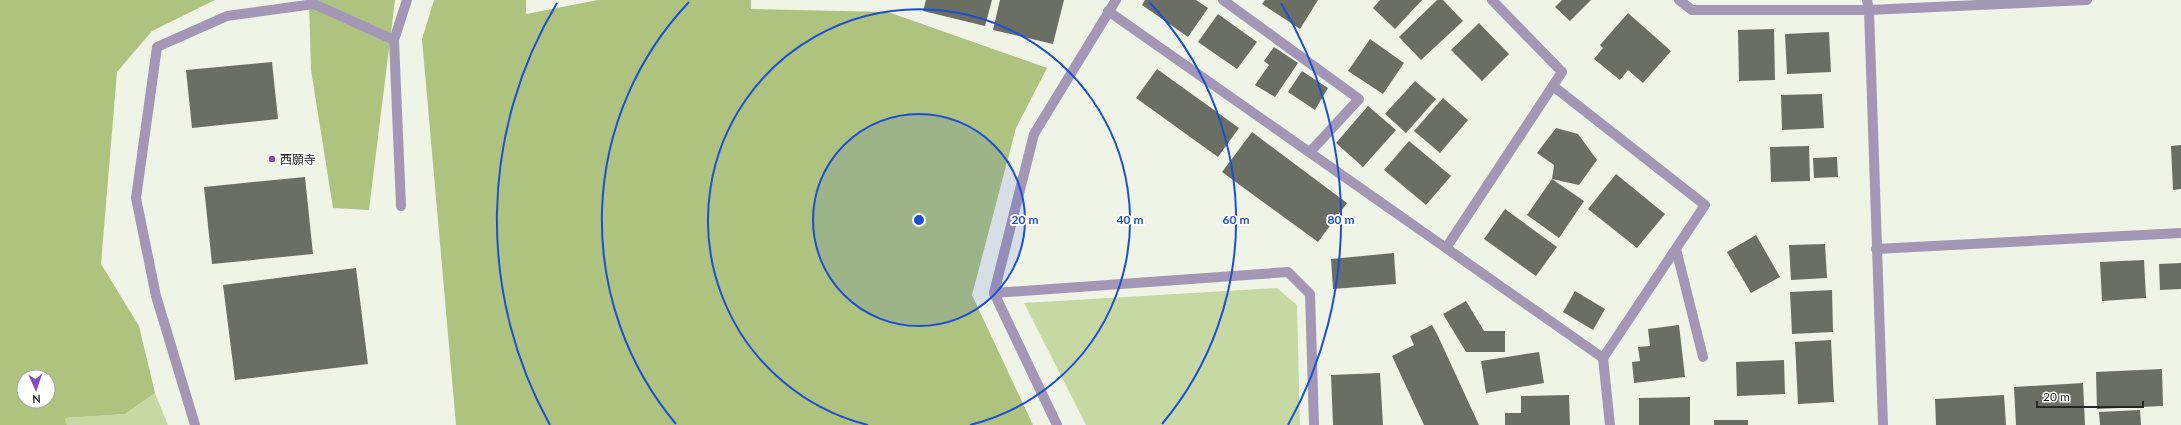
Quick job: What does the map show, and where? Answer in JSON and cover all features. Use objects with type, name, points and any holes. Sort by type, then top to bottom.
[{"type":"street","points":[[401,206],[394,40],[407,0]]},
{"type":"street","points":[[1057,425],[994,293],[1034,134],[1116,0]]},
{"type":"street","points":[[1223,0],[1359,99],[1310,152]]},
{"type":"street","points":[[1446,248],[1562,72],[1492,0]]},
{"type":"street","points":[[1678,0],[1692,10],[1869,10],[2087,0]]},
{"type":"street","points":[[1867,0],[1869,10],[1883,425]]},
{"type":"street","points":[[195,425],[156,296],[136,198],[157,47],[227,16],[314,4],[394,40]]},
{"type":"street","points":[[1108,11],[1603,358]]},
{"type":"street","points":[[1553,86],[1705,206],[1603,358],[1610,425]]},
{"type":"street","points":[[1876,249],[2181,233]]},
{"type":"street","points":[[1676,249],[1703,358]]},
{"type":"street","points":[[994,293],[1288,272],[1310,294],[1314,425]]},
{"type":"green space","points":[[0,0],[215,0],[152,31],[117,72],[101,264],[139,326],[155,393],[125,414],[65,418],[67,425],[0,425]]},
{"type":"green space","points":[[309,0],[395,0],[369,210],[333,208],[311,70]]},
{"type":"green space","points":[[434,0],[526,0],[526,14],[598,0],[751,0],[751,9],[888,12],[1047,68],[1016,128],[972,295],[1033,425],[456,425],[422,39]]},
{"type":"green space","points":[[1277,288],[1297,305],[1300,425],[1086,425],[1024,303]]},
{"type":"green space","points":[[155,393],[168,425],[67,425],[65,418],[125,414]]},
{"type":"building","points":[[926,0],[992,0],[985,26],[923,11]]},
{"type":"building","points":[[1000,0],[1064,0],[1053,44],[993,30]]},
{"type":"building","points":[[1145,0],[1196,0],[1208,8],[1188,37],[1142,5]]},
{"type":"building","points":[[1265,0],[1318,0],[1300,29],[1262,4]]},
{"type":"building","points":[[1380,0],[1422,0],[1395,29],[1373,8]]},
{"type":"building","points":[[1437,0],[1443,0],[1463,21],[1421,60],[1399,37]]},
{"type":"building","points":[[1562,0],[1591,0],[1570,21],[1555,7]]},
{"type":"building","points":[[1628,13],[1671,51],[1643,83],[1628,70],[1620,80],[1594,59],[1603,48],[1600,45]]},
{"type":"building","points":[[1218,14],[1257,42],[1237,69],[1198,42]]},
{"type":"building","points":[[1479,23],[1509,54],[1482,81],[1451,50]]},
{"type":"building","points":[[1774,29],[1775,80],[1739,81],[1738,30]]},
{"type":"building","points":[[1829,32],[1831,72],[1787,74],[1785,34]]},
{"type":"building","points":[[1370,39],[1404,63],[1383,94],[1348,71]]},
{"type":"building","points":[[1274,47],[1298,63],[1275,97],[1255,85],[1269,65],[1264,61]]},
{"type":"building","points":[[272,62],[278,119],[192,128],[186,70]]},
{"type":"building","points":[[1157,69],[1239,128],[1218,157],[1136,98]]},
{"type":"building","points":[[1302,71],[1328,88],[1315,110],[1288,92]]},
{"type":"building","points":[[1415,81],[1436,99],[1406,133],[1385,114]]},
{"type":"building","points":[[1822,94],[1824,128],[1782,130],[1781,95]]},
{"type":"building","points":[[1443,98],[1468,120],[1440,153],[1414,131]]},
{"type":"building","points":[[1368,106],[1396,130],[1363,167],[1336,143]]},
{"type":"building","points":[[1556,128],[1578,134],[1597,160],[1579,185],[1552,179],[1554,165],[1537,153]]},
{"type":"building","points":[[1252,132],[1347,203],[1318,242],[1222,172]]},
{"type":"building","points":[[1409,141],[1451,176],[1426,205],[1384,170]]},
{"type":"building","points":[[2181,145],[2181,189],[2173,190],[2171,146]]},
{"type":"building","points":[[1809,146],[1810,181],[1771,182],[1770,147]]},
{"type":"building","points":[[1837,157],[1838,177],[1814,178],[1813,158]]},
{"type":"building","points":[[1616,174],[1665,214],[1637,248],[1588,209]]},
{"type":"building","points":[[305,177],[313,254],[212,264],[204,187]]},
{"type":"building","points":[[1552,179],[1584,201],[1559,238],[1527,215]]},
{"type":"building","points":[[1505,209],[1557,247],[1536,276],[1484,239]]},
{"type":"building","points":[[1756,235],[1780,277],[1751,293],[1727,252]]},
{"type":"building","points":[[1825,244],[1827,278],[1791,280],[1789,245]]},
{"type":"building","points":[[1394,253],[1396,284],[1333,289],[1331,259]]},
{"type":"building","points":[[2144,260],[2146,298],[2102,301],[2100,262]]},
{"type":"building","points":[[2181,263],[2181,289],[2160,290],[2159,264]]},
{"type":"building","points":[[356,268],[368,364],[235,380],[223,285]]},
{"type":"building","points":[[1832,290],[1833,332],[1792,334],[1790,292]]},
{"type":"building","points":[[1575,291],[1605,309],[1593,330],[1563,312]]},
{"type":"building","points":[[1466,301],[1484,331],[1505,331],[1505,352],[1466,352],[1443,314]]},
{"type":"building","points":[[1432,325],[1479,425],[1424,425],[1392,356],[1414,345],[1410,336]]},
{"type":"building","points":[[1679,325],[1685,377],[1634,383],[1632,362],[1640,361],[1638,347],[1650,346],[1648,329]]},
{"type":"building","points":[[1831,340],[1834,402],[1798,404],[1795,342]]},
{"type":"building","points":[[1539,352],[1544,383],[1486,393],[1481,361]]},
{"type":"building","points":[[1784,360],[1785,394],[1737,396],[1736,362]]},
{"type":"building","points":[[2162,369],[2163,406],[2097,409],[2096,372]]},
{"type":"building","points":[[1380,373],[1383,425],[1333,425],[1331,375]]},
{"type":"building","points":[[2083,383],[2085,425],[2016,425],[2014,387]]},
{"type":"building","points":[[1569,395],[1570,425],[1505,425],[1505,413],[1521,413],[1521,396]]},
{"type":"building","points":[[2004,395],[2006,425],[1936,425],[1935,399]]},
{"type":"building","points":[[1690,397],[1690,425],[1639,425],[1639,398]]},
{"type":"building","points":[[2140,410],[2141,425],[2100,425],[2099,412]]},
{"type":"building","points":[[1714,420],[1748,420],[1748,425],[1714,425]]},
{"type":"place","name":"西願寺","points":[[272,159]]}]
